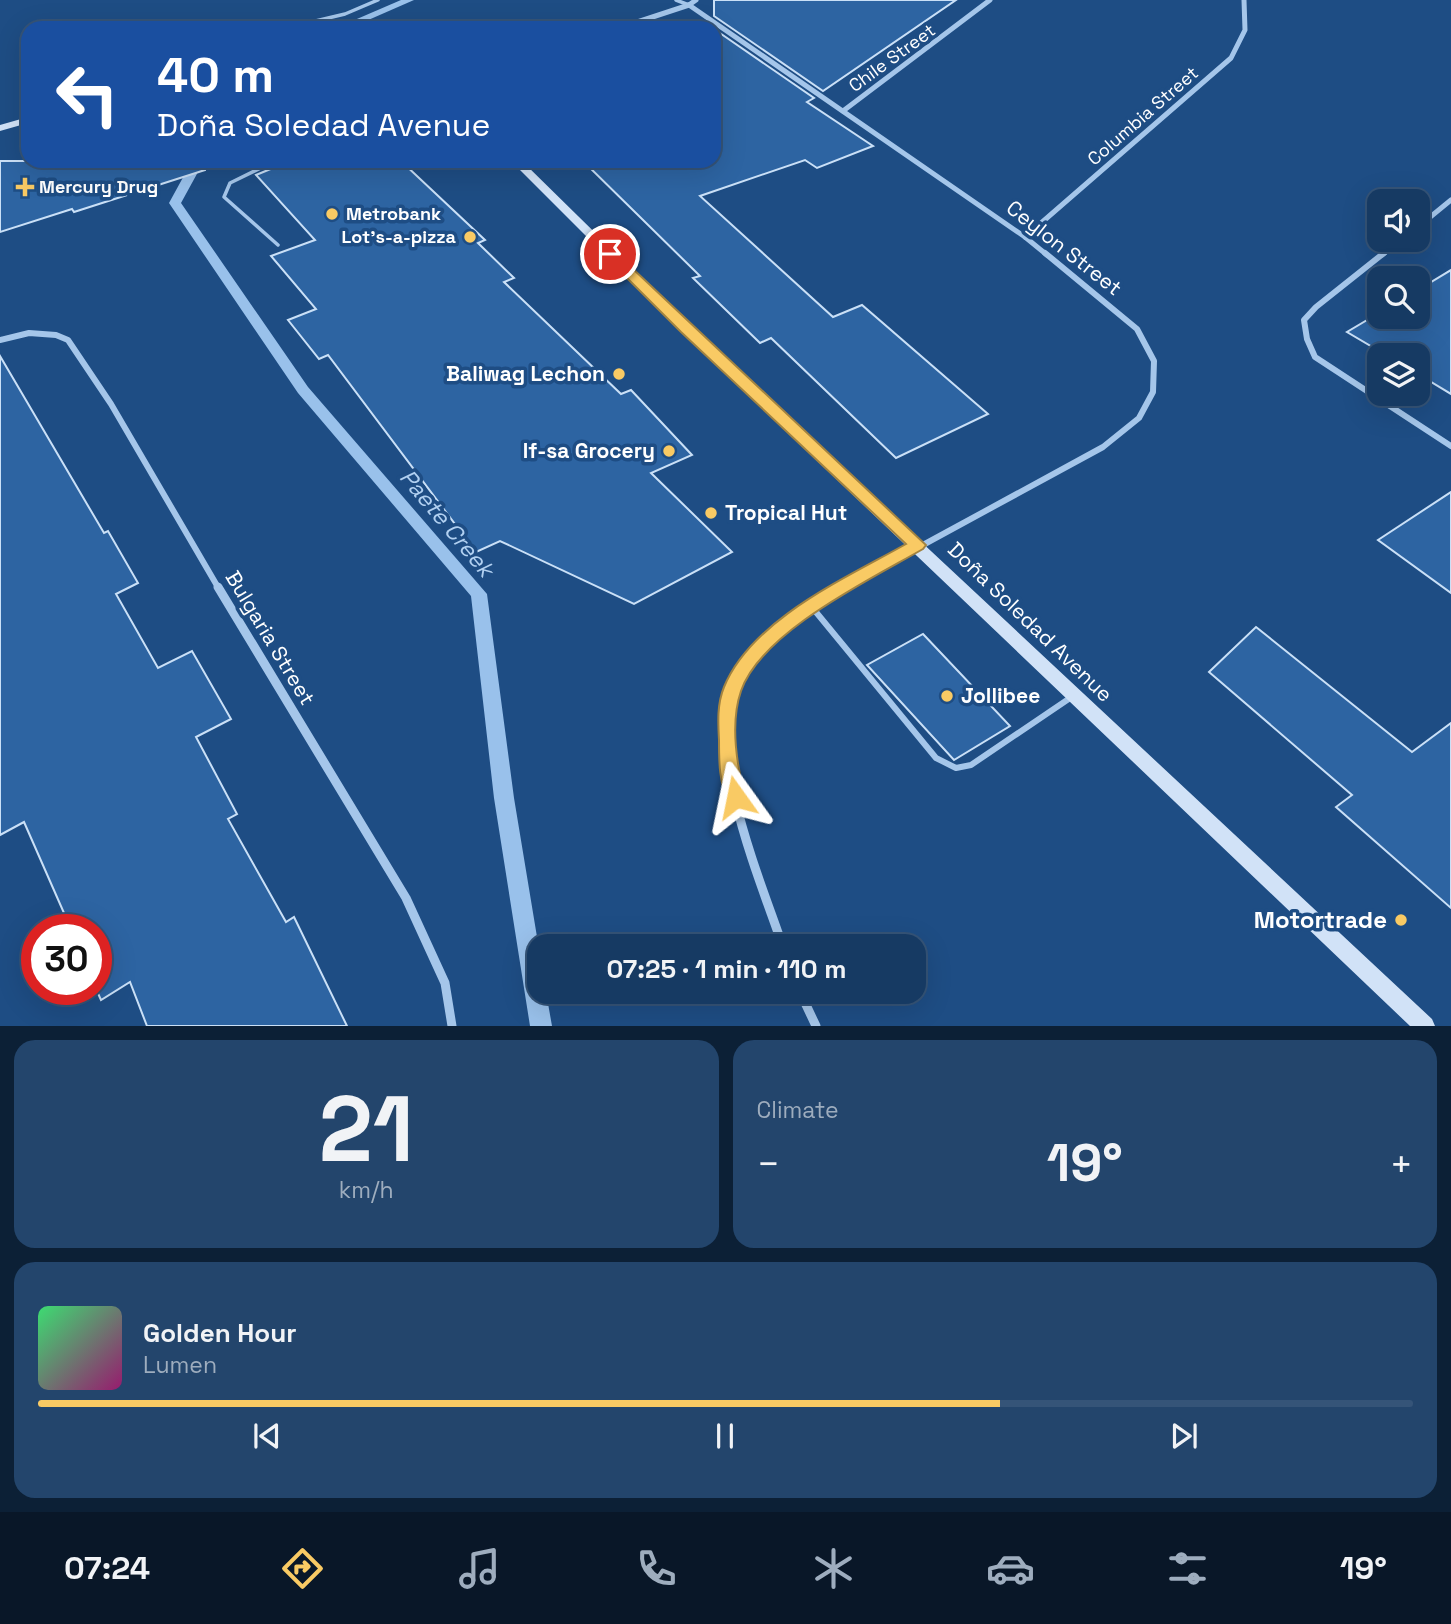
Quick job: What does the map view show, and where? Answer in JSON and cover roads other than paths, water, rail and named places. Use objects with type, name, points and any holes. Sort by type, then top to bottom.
[{"type":"main road","points":[[0,128],[21,122]]},
{"type":"main road","name":"Doña Soledad Avenue","points":[[523,168],[686,329],[1425,1026]]},
{"type":"street","points":[[640,21],[689,5],[696,0]]},
{"type":"street","name":"Chile Street","points":[[843,111],[984,8],[990,0]]},
{"type":"street","name":"Columbia Street","points":[[1025,237],[1231,58],[1244,41],[1248,28],[1244,0]]},
{"type":"street","name":"Ceylon Street","points":[[689,5],[712,21]]},
{"type":"street","name":"Ceylon Street","points":[[721,27],[1025,237],[1137,329],[1154,361],[1153,392],[1139,418],[1103,447],[918,545],[811,606],[772,637],[747,664],[733,688],[727,712],[729,774],[779,934]]},
{"type":"street","points":[[1430,217],[1451,200]]},
{"type":"street","points":[[1386,252],[1316,307],[1304,320],[1307,339],[1315,357],[1451,446]]},
{"type":"street","name":"Bulgaria Street","points":[[0,340],[29,333],[56,335],[68,340],[104,393],[406,898],[445,983],[452,1026]]},
{"type":"street","points":[[806,1004],[816,1026]]},
{"type":"lane","points":[[316,21],[345,14],[378,0]]},
{"type":"lane","name":"Ceylon Street","points":[[676,0],[689,5]]},
{"type":"lane","points":[[261,168],[230,183],[224,197],[278,245]]},
{"type":"lane","points":[[811,606],[936,758],[956,768],[971,765],[1075,695]]},
{"type":"waterway","name":"Paete Creek","points":[[358,21],[409,0]]},
{"type":"waterway","name":"Paete Creek","points":[[194,168],[175,203],[303,390],[479,594],[504,798],[541,1026]]},
{"type":"place","name":"Mercury Drug","points":[[25,187]]},
{"type":"place","name":"Metrobank","points":[[332,214]]},
{"type":"place","name":"Lot's-a-pizza","points":[[470,237]]},
{"type":"place","name":"Baliwag Lechon","points":[[619,374]]},
{"type":"place","name":"If-sa Grocery","points":[[669,451]]},
{"type":"place","name":"Tropical Hut","points":[[711,513]]},
{"type":"place","name":"Jollibee","points":[[947,696]]},
{"type":"place","name":"Motortrade","points":[[1401,920]]}]
